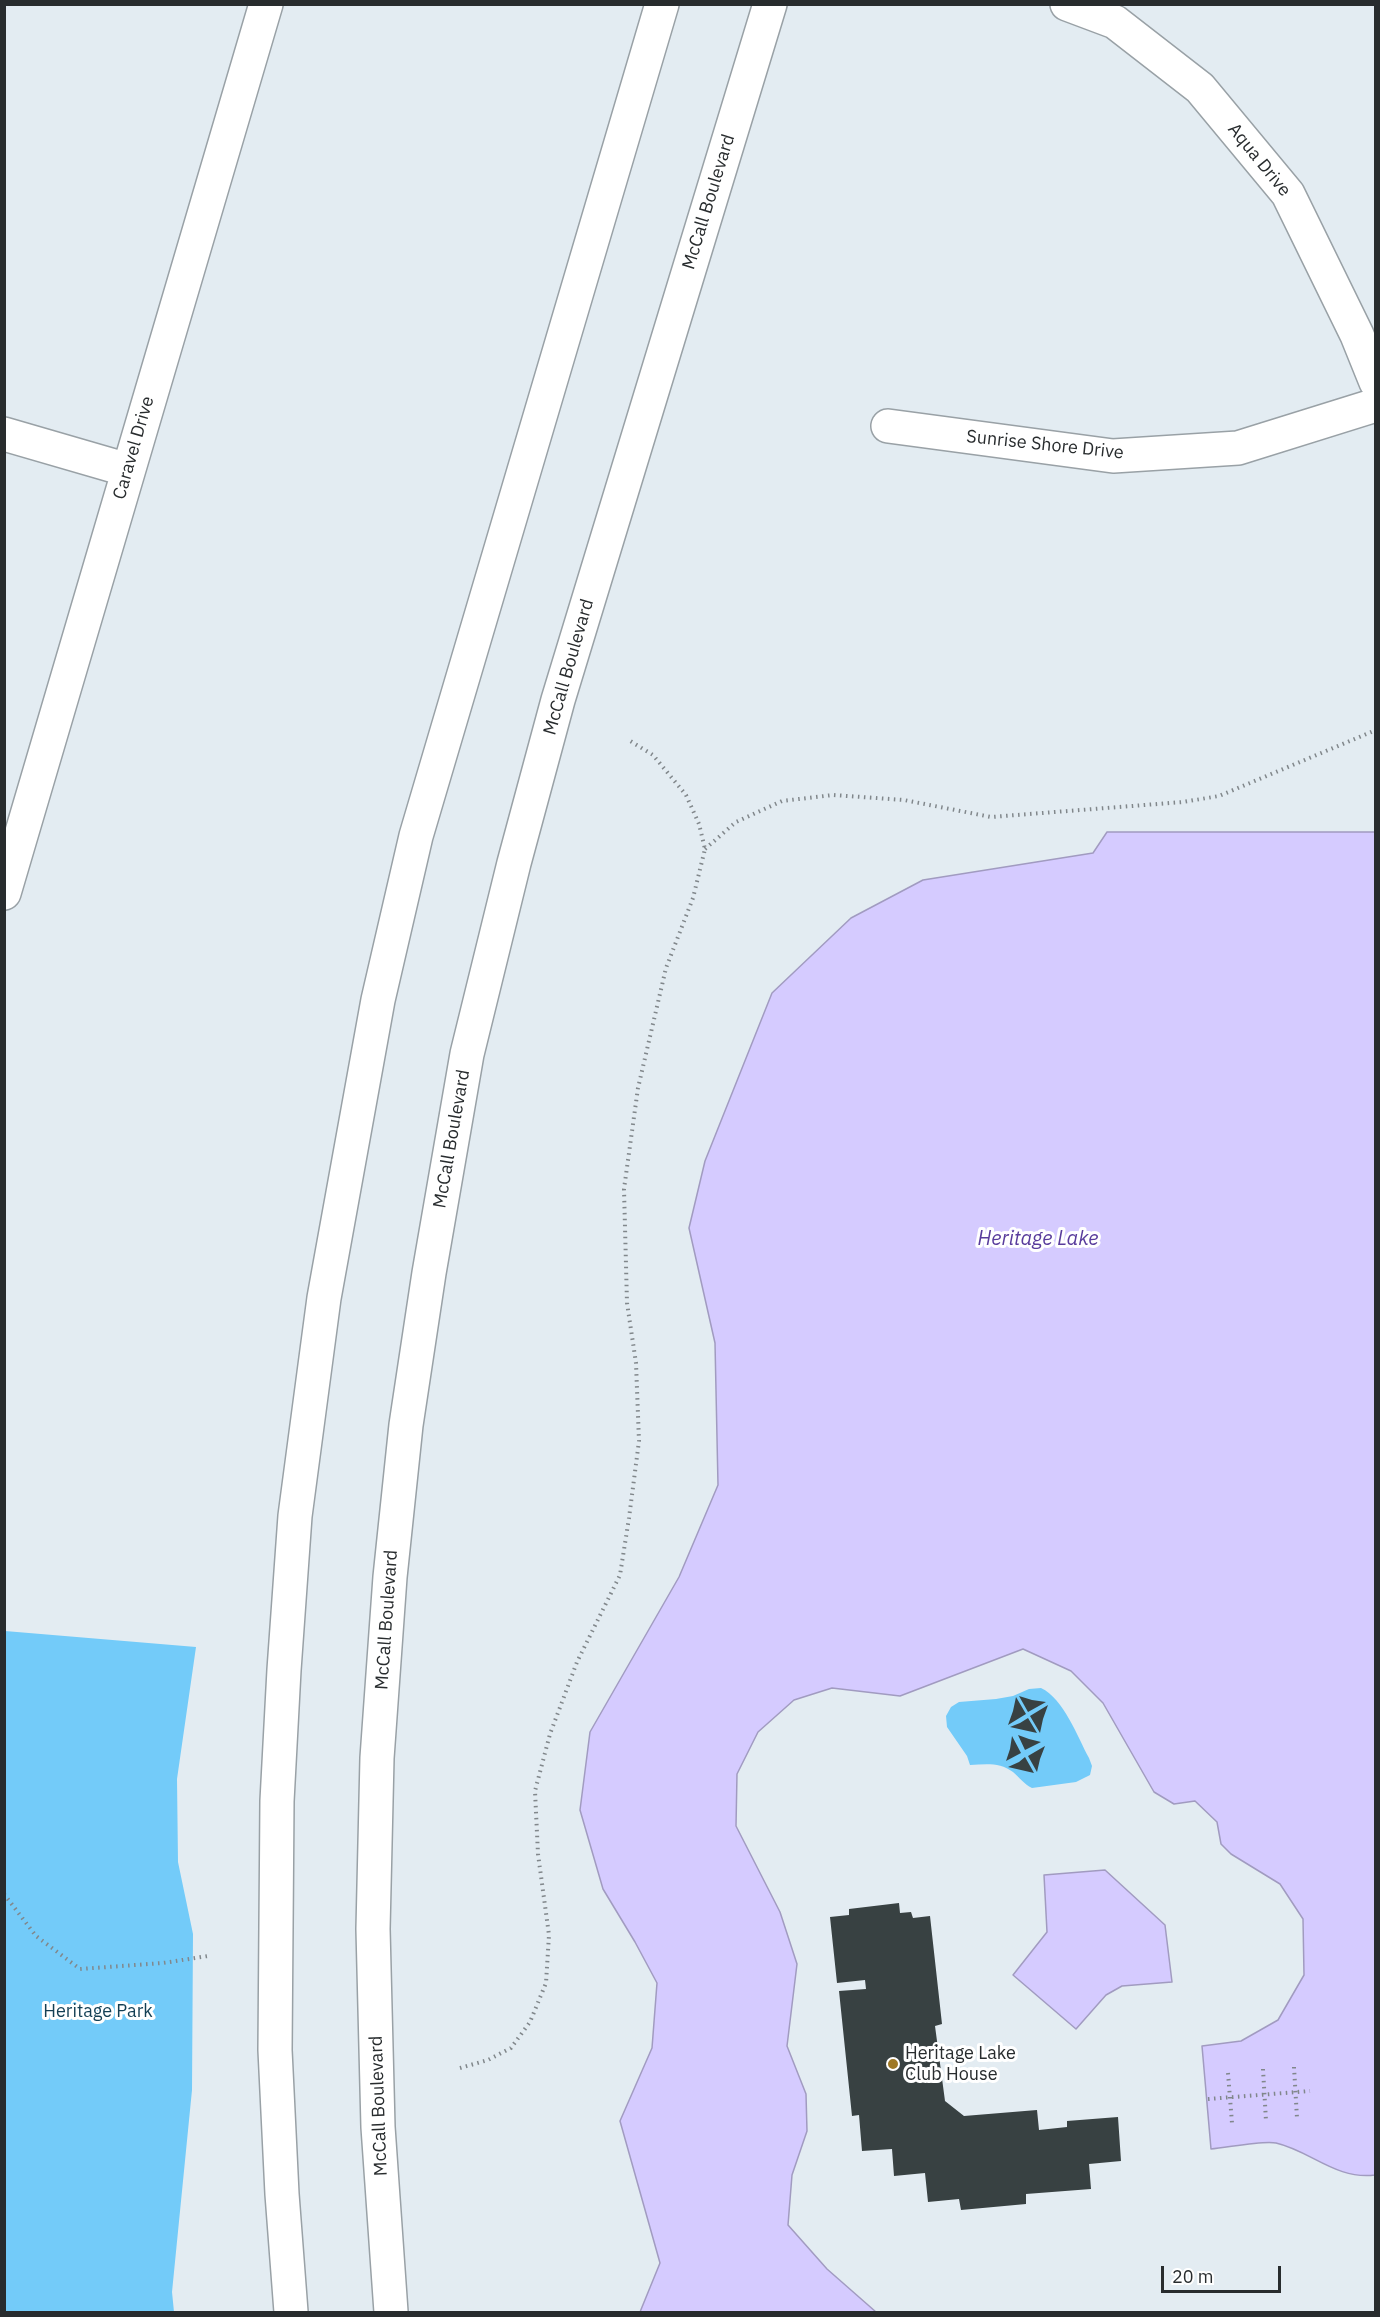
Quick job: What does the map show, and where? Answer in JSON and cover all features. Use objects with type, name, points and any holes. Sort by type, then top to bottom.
[{"type":"main road","name":"Caravel Drive","points":[[4,893],[266,4]]},
{"type":"main road","points":[[291,2313],[275,2050],[277,1801],[295,1516],[324,1298],[378,1000],[416,836],[662,4]]},
{"type":"main road","name":"McCall Boulevard","points":[[391,2313],[378,2127],[373,1929],[377,1758],[390,1577],[406,1425],[429,1273],[467,1054],[514,863],[558,700],[770,4]]},
{"type":"main road","name":"Aqua Drive","points":[[1067,4],[1115,22],[1200,88],[1288,194],[1357,334],[1376,382]]},
{"type":"main road","name":"Sunrise Shore Drive","points":[[888,426],[1113,456],[1238,448],[1376,405]]},
{"type":"main road","points":[[4,434],[128,470]]},
{"type":"path","points":[[705,849],[736,822],[782,801],[833,795],[904,800],[991,817],[1183,802],[1219,796],[1376,730]]},
{"type":"path","points":[[460,2068],[488,2060],[511,2048],[530,2022],[546,1983],[549,1935],[538,1854],[535,1791],[550,1734],[577,1662],[620,1575],[639,1441],[636,1363],[627,1303],[624,1189],[638,1088],[666,968],[693,898],[705,849],[699,824],[686,795],[653,755],[627,739]]},
{"type":"path","points":[[4,1894],[36,1935],[80,1969],[163,1964],[208,1956]]},
{"type":"path","points":[[1294,2067],[1298,2118]]},
{"type":"path","points":[[1263,2069],[1266,2121]]},
{"type":"path","points":[[1228,2073],[1232,2122]]},
{"type":"path","points":[[1209,2099],[1310,2091]]},
{"type":"green space","name":"Heritage Park","points":[[5,1631],[196,1647],[177,1779],[178,1862],[193,1934],[192,2090],[172,2292],[174,2312],[5,2312]]},
{"type":"green space","points":[[1041,1688],[1057,1700],[1069,1719],[1092,1766],[1090,1775],[1076,1782],[1032,1788],[1013,1772],[1003,1767],[993,1764],[970,1765],[967,1756],[947,1727],[946,1716],[951,1707],[959,1702],[996,1699],[1013,1696],[1029,1689]]},
{"type":"water","name":"Heritage Lake","points":[[1107,832],[1375,832],[1375,2175],[1348,2173],[1289,2147],[1270,2142],[1211,2149],[1202,2046],[1241,2041],[1278,2020],[1304,1975],[1303,1919],[1280,1884],[1231,1854],[1221,1844],[1217,1822],[1195,1801],[1174,1804],[1154,1792],[1103,1703],[1071,1671],[1023,1649],[900,1696],[832,1688],[794,1700],[758,1732],[737,1774],[736,1826],[780,1912],[797,1964],[787,2046],[806,2094],[807,2131],[792,2175],[788,2225],[827,2269],[876,2312],[640,2312],[660,2263],[620,2121],[652,2048],[657,1983],[603,1889],[580,1810],[590,1732],[679,1577],[718,1485],[715,1343],[689,1228],[705,1161],[772,993],[851,918],[923,880],[1093,853]]},
{"type":"water","points":[[1105,1870],[1165,1925],[1172,1982],[1122,1986],[1106,1995],[1076,2029],[1013,1975],[1047,1932],[1044,1875]]},
{"type":"building","points":[[1019,1696],[1032,1700],[1046,1702],[1028,1712]]},
{"type":"building","points":[[1016,1697],[1026,1714],[1008,1725],[1013,1711]]},
{"type":"building","points":[[1048,1705],[1043,1719],[1040,1733],[1030,1716]]},
{"type":"building","points":[[1028,1718],[1037,1733],[1010,1727],[1020,1723]]},
{"type":"building","points":[[1018,1735],[1029,1739],[1041,1742],[1025,1750]]},
{"type":"building","points":[[1012,1736],[1021,1753],[1006,1761],[1010,1749]]},
{"type":"building","points":[[1045,1746],[1040,1759],[1037,1772],[1028,1756]]},
{"type":"building","points":[[1025,1757],[1034,1773],[1008,1767],[1019,1762]]},
{"type":"building","name":"Heritage Lake Club House","points":[[899,1903],[900,1913],[911,1912],[913,1918],[930,1916],[942,2024],[935,2026],[945,2101],[964,2116],[1037,2110],[1039,2130],[1067,2127],[1067,2121],[1118,2117],[1121,2161],[1089,2164],[1091,2189],[1026,2194],[1026,2204],[961,2210],[959,2199],[928,2202],[925,2173],[894,2176],[892,2149],[862,2151],[859,2115],[852,2116],[839,1991],[866,1989],[865,1980],[837,1983],[830,1917],[849,1915],[849,1909]]},
{"type":"place","name":"Heritage Lake Club House","points":[[893,2064]]}]
